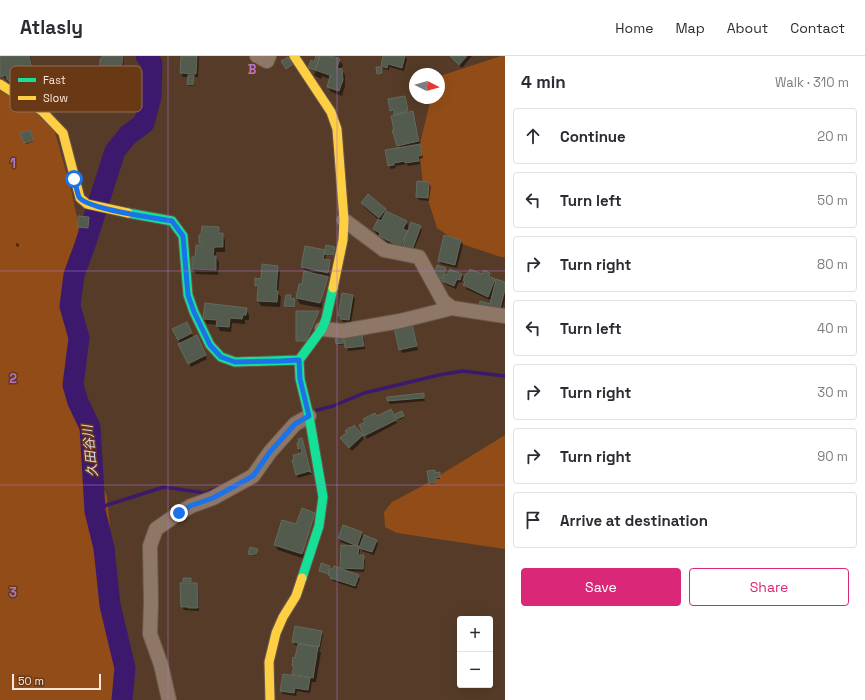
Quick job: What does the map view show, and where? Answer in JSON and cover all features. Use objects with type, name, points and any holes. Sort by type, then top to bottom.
[{"type":"street","points":[[257,56],[267,61],[269,56]]},
{"type":"street","points":[[270,700],[269,662],[276,633],[283,617],[296,596],[319,526],[324,497],[309,416],[300,379],[299,360],[322,329],[326,319],[343,240],[344,220],[337,129],[331,112],[294,56]]},
{"type":"street","points":[[0,84],[10,91]]},
{"type":"street","points":[[42,112],[63,133],[80,198],[87,204],[172,221],[183,236],[188,295],[194,312],[210,345],[221,357],[235,362],[299,360]]},
{"type":"street","points":[[344,220],[384,250],[419,257],[443,300],[452,308]]},
{"type":"street","points":[[322,329],[343,330],[400,321],[452,308],[505,316]]},
{"type":"street","points":[[169,700],[161,665],[150,634],[150,546],[156,529],[190,506],[213,498],[253,476],[270,452],[295,424],[309,416]]},
{"type":"shaded area","points":[[505,56],[505,257],[459,243],[437,228],[423,184],[419,148],[430,104],[445,104],[445,74]]},
{"type":"shaded area","points":[[0,85],[10,93],[10,112],[36,112],[53,125],[71,189],[82,242],[79,265],[69,297],[75,341],[69,390],[84,418],[90,450],[107,496],[114,569],[119,596],[119,700],[0,700]]},
{"type":"shaded area","points":[[505,435],[505,549],[397,533],[385,527],[384,512],[392,502],[424,485]]},
{"type":"building","points":[[0,56],[29,56],[31,66],[10,66],[10,82],[6,75],[0,77]]},
{"type":"building","points":[[102,56],[123,56],[122,66],[100,66],[100,59],[102,59]]},
{"type":"building","points":[[181,56],[197,56],[196,74],[180,73]]},
{"type":"building","points":[[316,56],[320,56],[315,70],[308,68],[311,60],[314,62]]},
{"type":"building","points":[[320,56],[333,56],[340,59],[337,68],[342,69],[343,80],[339,91],[327,87],[330,76],[332,76],[315,70]]},
{"type":"building","points":[[383,56],[405,56],[402,68],[388,64],[387,68],[381,66]]},
{"type":"building","points":[[450,56],[467,56],[459,65]]},
{"type":"building","points":[[288,57],[293,64],[286,69],[281,61]]},
{"type":"building","points":[[376,67],[381,67],[382,73],[377,74]]},
{"type":"building","points":[[188,75],[194,75],[193,85],[187,84]]},
{"type":"building","points":[[405,96],[408,111],[394,115],[393,110],[390,111],[388,99]]},
{"type":"building","points":[[413,111],[419,141],[397,146],[392,130],[394,130],[391,116]]},
{"type":"building","points":[[30,130],[34,140],[24,143],[20,133]]},
{"type":"building","points":[[420,144],[422,155],[418,156],[419,161],[405,163],[405,161],[388,166],[385,150]]},
{"type":"building","points":[[417,181],[429,182],[428,198],[416,197]]},
{"type":"building","points":[[368,194],[386,209],[379,218],[361,203]]},
{"type":"building","points":[[386,211],[407,221],[403,229],[408,231],[398,250],[393,248],[395,244],[379,236],[380,233],[373,229],[378,219],[381,221]]},
{"type":"building","points":[[78,216],[89,217],[88,228],[78,227]]},
{"type":"building","points":[[411,222],[421,226],[411,253],[401,249]]},
{"type":"building","points":[[202,226],[219,227],[219,233],[223,233],[223,247],[214,247],[213,256],[216,256],[216,270],[192,269],[192,257],[195,257],[196,245],[201,245],[202,243],[199,243],[199,235],[201,235]]},
{"type":"building","points":[[444,235],[461,240],[455,265],[438,261]]},
{"type":"building","points":[[326,245],[335,247],[333,255],[324,254]]},
{"type":"building","points":[[305,246],[325,250],[323,259],[330,260],[328,273],[301,267]]},
{"type":"building","points":[[262,264],[278,266],[276,291],[278,291],[277,302],[257,301],[258,286],[255,286],[255,278],[261,279]]},
{"type":"building","points":[[437,265],[446,268],[442,279],[434,277]]},
{"type":"building","points":[[450,269],[462,274],[460,280],[457,279],[454,286],[442,281],[445,274],[447,275]]},
{"type":"building","points":[[470,269],[482,274],[484,270],[490,273],[489,276],[495,279],[488,297],[463,285],[465,282],[463,280],[466,273],[468,274]]},
{"type":"building","points":[[304,271],[328,277],[320,303],[296,298],[299,284],[302,284]]},
{"type":"building","points":[[496,279],[505,282],[505,289],[499,313],[479,308],[480,301],[490,304]]},
{"type":"building","points":[[342,293],[353,295],[349,320],[340,319],[341,316],[338,316]]},
{"type":"building","points":[[286,295],[291,295],[290,298],[295,299],[294,307],[284,306]]},
{"type":"building","points":[[205,303],[247,308],[246,315],[243,315],[242,319],[230,318],[229,327],[216,326],[217,320],[203,319]]},
{"type":"building","points":[[296,311],[319,311],[306,341],[296,341]]},
{"type":"building","points":[[187,322],[192,333],[178,340],[172,329]]},
{"type":"building","points":[[412,324],[417,346],[399,350],[394,327]]},
{"type":"building","points":[[197,335],[206,355],[188,364],[178,344]]},
{"type":"building","points":[[362,335],[364,346],[345,348],[344,337]]},
{"type":"building","points":[[343,337],[344,343],[336,344],[335,338]]},
{"type":"building","points":[[424,393],[424,398],[387,401],[387,397]]},
{"type":"building","points":[[391,409],[396,420],[364,436],[359,425],[365,422],[363,419],[375,413],[377,416]]},
{"type":"building","points":[[402,411],[404,416],[397,419],[395,414]]},
{"type":"building","points":[[354,425],[363,435],[349,448],[340,438],[347,432],[345,431]]},
{"type":"building","points":[[302,438],[311,473],[309,471],[296,475],[292,460],[294,460],[293,455],[302,453],[301,448],[298,449],[297,443],[299,443],[298,439]]},
{"type":"building","points":[[435,470],[435,473],[440,472],[440,477],[435,478],[436,482],[429,483],[427,471]]},
{"type":"building","points":[[302,508],[315,513],[302,554],[274,545],[282,520],[296,524]]},
{"type":"building","points":[[343,525],[362,532],[357,546],[338,538]]},
{"type":"building","points":[[364,535],[377,540],[372,552],[359,548]]},
{"type":"building","points":[[341,545],[359,546],[358,555],[364,555],[363,569],[340,568]]},
{"type":"building","points":[[250,547],[258,549],[256,554],[248,554]]},
{"type":"building","points":[[321,563],[330,566],[328,574],[319,571]]},
{"type":"building","points":[[334,566],[359,575],[355,586],[330,578],[331,576],[328,575],[330,569]]},
{"type":"building","points":[[183,578],[191,578],[191,582],[183,582]]},
{"type":"building","points":[[180,583],[197,583],[198,608],[181,607]]},
{"type":"building","points":[[295,626],[322,631],[319,647],[292,642]]},
{"type":"building","points":[[298,644],[318,647],[313,678],[292,674],[294,666],[292,666],[293,657],[295,658]]},
{"type":"building","points":[[283,674],[310,678],[308,690],[295,688],[294,693],[280,691]]},
{"type":"waterway","name":"久田谷川","points":[[122,700],[125,668],[110,605],[104,548],[95,511],[90,427],[78,402],[73,385],[79,338],[70,306],[74,275],[115,151],[128,135],[144,123],[151,97],[152,63],[146,56]]},
{"type":"waterway","points":[[314,411],[333,406],[364,393],[439,375],[462,371],[505,376]]},
{"type":"waterway","points":[[95,511],[107,505],[164,487],[205,493],[218,488]]},
{"type":"traffic: fast","points":[[128,213],[172,221],[183,236],[188,295],[194,312],[210,345],[221,357],[235,362],[299,360]]},
{"type":"traffic: fast","points":[[302,578],[319,526],[323,497],[309,416],[300,379],[299,360],[322,329],[326,319],[333,288]]},
{"type":"traffic: slow","points":[[294,56],[331,112],[337,129],[344,220],[343,240],[333,288]]},
{"type":"traffic: slow","points":[[0,84],[10,90]]},
{"type":"traffic: slow","points":[[43,112],[63,133],[80,198],[87,204],[128,213]]},
{"type":"traffic: slow","points":[[270,700],[269,662],[276,633],[283,617],[296,596],[302,578]]},
{"type":"route","points":[[74,179],[80,198],[87,204],[172,221],[183,236],[188,295],[194,312],[210,345],[221,357],[235,362],[299,360],[300,379],[309,416],[295,424],[270,452],[253,476],[213,498],[190,506],[179,513]]}]
